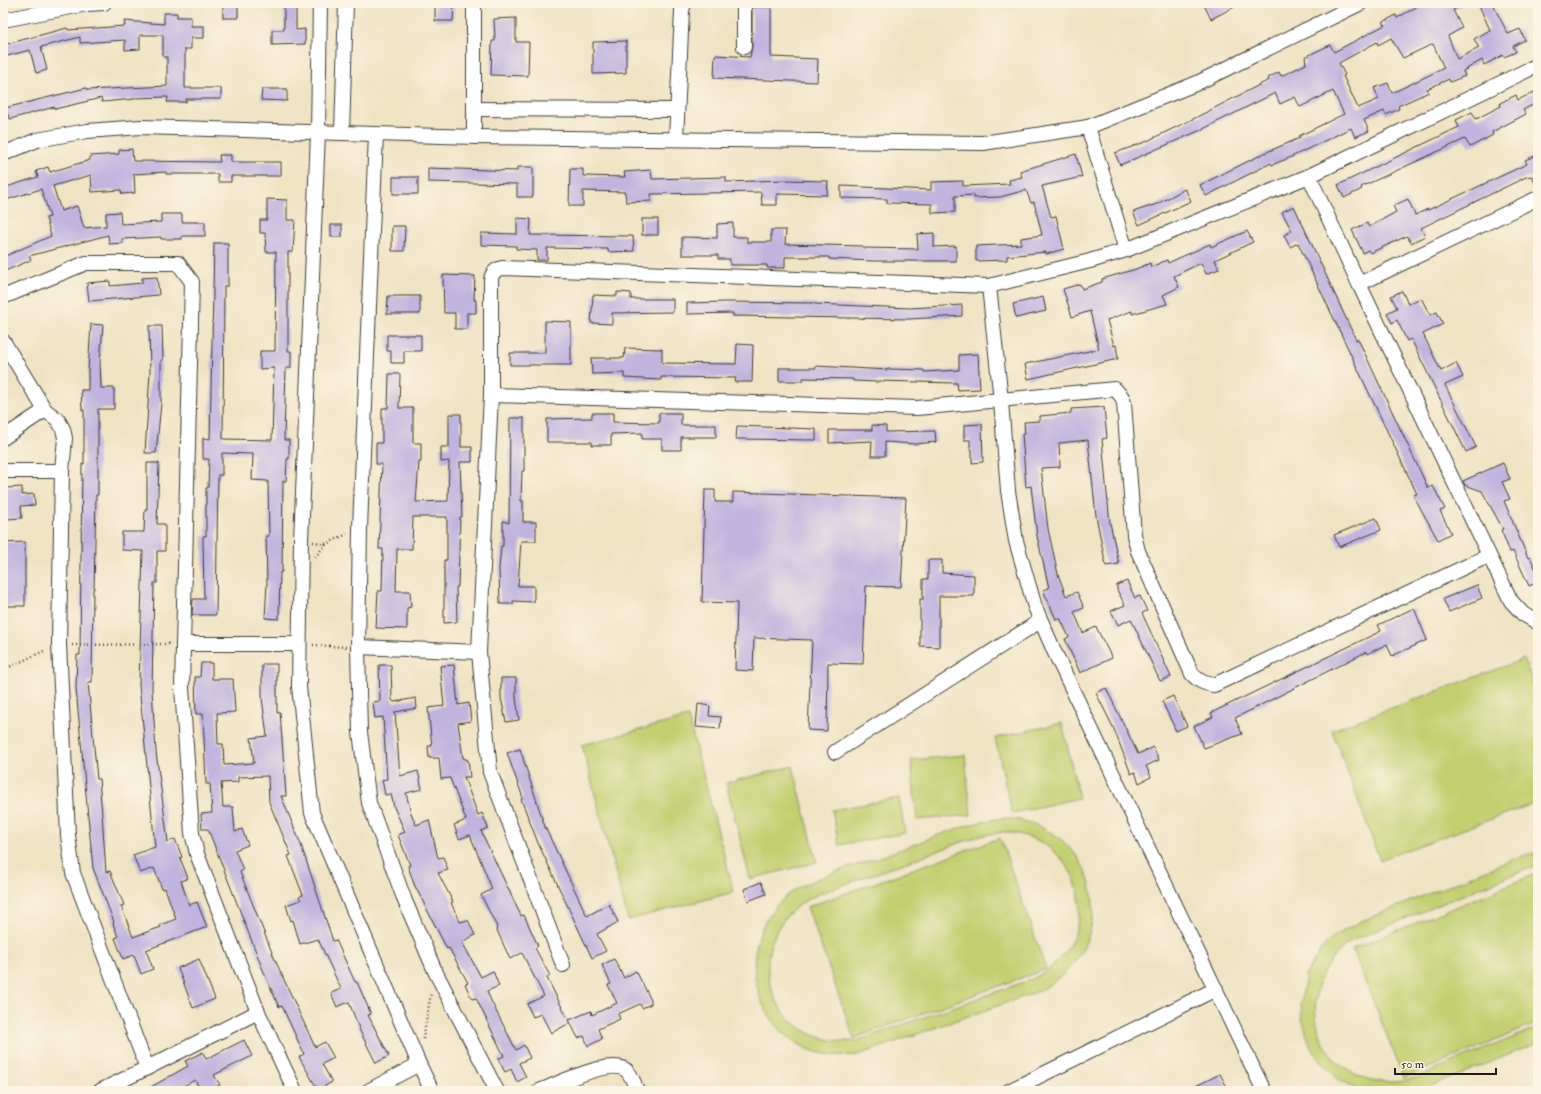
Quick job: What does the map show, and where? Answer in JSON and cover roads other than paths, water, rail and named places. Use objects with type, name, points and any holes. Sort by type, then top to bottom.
[{"type":"street","points":[[3,20],[87,4],[104,3]]},
{"type":"street","points":[[320,3],[318,133],[300,574],[299,644],[299,686],[312,813],[419,1064],[432,1091]]},
{"type":"street","points":[[342,133],[346,3]]},
{"type":"street","points":[[474,3],[474,137]]},
{"type":"street","points":[[676,139],[682,11],[684,3]]},
{"type":"street","points":[[744,3],[744,47]]},
{"type":"street","points":[[3,154],[37,140],[112,128],[141,127],[474,137],[983,143],[1088,127],[1195,84],[1361,3]]},
{"type":"street","points":[[563,965],[490,772],[480,652],[491,394],[491,276],[495,270],[502,268],[989,286],[1090,261],[1126,250],[1309,176],[1538,65]]},
{"type":"street","points":[[474,109],[677,110]]},
{"type":"street","points":[[1088,127],[1126,250]]},
{"type":"street","points":[[376,134],[360,528],[358,648],[360,732],[369,803],[405,901],[435,971],[497,1091]]},
{"type":"street","points":[[1309,176],[1488,556],[1511,601],[1523,614],[1538,623]]},
{"type":"street","points":[[1359,284],[1538,198]]},
{"type":"street","points":[[3,297],[86,263],[178,263],[192,282],[182,688],[192,833],[197,854],[258,1012],[295,1091]]},
{"type":"street","points":[[989,286],[1001,401],[1008,491],[1016,541],[1040,621],[1264,1091]]},
{"type":"street","points":[[3,341],[45,410],[58,420],[63,429],[65,438],[62,471],[59,644],[68,835],[73,874],[147,1068]]},
{"type":"street","points":[[491,394],[917,408],[1115,389],[1120,394],[1124,403],[1134,534],[1138,551],[1192,674],[1205,684],[1214,684],[1488,556]]},
{"type":"street","points":[[3,438],[45,410]]},
{"type":"street","points":[[3,471],[62,471]]},
{"type":"street","points":[[835,752],[1040,621]]},
{"type":"street","points":[[183,644],[299,644]]},
{"type":"street","points":[[358,648],[480,652]]},
{"type":"street","points":[[1009,1091],[1216,989]]},
{"type":"street","points":[[100,1091],[258,1012]]},
{"type":"street","points":[[368,1091],[419,1064]]},
{"type":"street","points":[[539,1091],[601,1068],[618,1066],[628,1071],[637,1091]]}]
